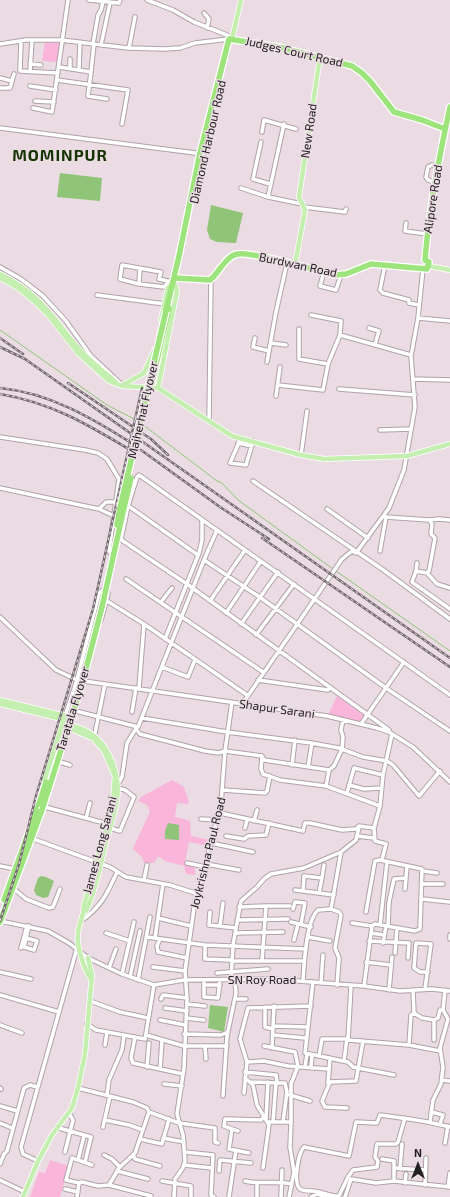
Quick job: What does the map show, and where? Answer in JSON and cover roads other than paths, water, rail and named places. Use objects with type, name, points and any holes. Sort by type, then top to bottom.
[{"type":"highway","name":"Judges Court Road","points":[[231,38],[320,57],[352,66],[366,77],[394,112],[422,120],[448,131]]},
{"type":"highway","name":"Diamond Harbour Road","points":[[173,281],[202,153],[231,38]]},
{"type":"highway","name":"Alipore Road","points":[[425,268],[422,261],[425,260],[427,234],[435,182],[448,131],[447,122],[450,106]]},
{"type":"highway","points":[[422,120],[447,122]]},
{"type":"highway","name":"Burdwan Road","points":[[211,278],[230,258],[236,254],[255,255],[340,275],[371,264],[425,268]]},
{"type":"highway","points":[[173,281],[205,281],[211,278]]},
{"type":"highway","name":"Majherhat Flyover","points":[[118,538],[173,281]]},
{"type":"highway","points":[[104,590],[112,555],[118,538]]},
{"type":"highway","points":[[104,590],[118,538]]},
{"type":"highway","name":"Taratala Flyover","points":[[34,826],[42,807],[82,684],[104,590]]},
{"type":"highway","points":[[0,922],[34,826]]},
{"type":"highway","points":[[0,912],[15,870],[30,837]]},
{"type":"main road","name":"Diamond Harbour Road","points":[[231,38],[240,0]]},
{"type":"main road","name":"New Road","points":[[295,265],[305,210],[300,197],[320,57]]},
{"type":"main road","points":[[425,268],[450,270]]},
{"type":"main road","points":[[0,274],[20,285],[38,299],[53,314],[81,351],[110,379]]},
{"type":"main road","points":[[0,278],[18,288],[35,302],[50,317],[84,360],[110,379],[120,385],[158,388],[240,440],[252,444],[324,459],[407,456],[450,444]]},
{"type":"main road","points":[[120,385],[144,373],[153,354],[168,288],[173,281]]},
{"type":"main road","points":[[158,388],[177,291],[173,281]]},
{"type":"main road","points":[[0,700],[72,723]]},
{"type":"main road","points":[[0,704],[72,723],[95,737],[115,766],[119,782],[118,788],[88,906],[77,934],[79,950],[91,979]]},
{"type":"main road","points":[[34,826],[35,809],[63,721]]},
{"type":"main road","points":[[42,807],[60,762],[72,723]]},
{"type":"main road","name":"James Long Sarani","points":[[108,756],[115,782],[109,825]]},
{"type":"main road","points":[[24,1197],[38,1161],[52,1135],[69,1113],[78,1088],[85,1054],[92,975],[88,958]]},
{"type":"street","points":[[33,108],[52,112],[68,0]]},
{"type":"street","points":[[89,0],[119,4],[120,0]]},
{"type":"street","points":[[147,0],[173,10],[207,28],[231,38]]},
{"type":"street","points":[[103,2],[98,15],[88,96],[107,99]]},
{"type":"street","points":[[101,45],[110,3]]},
{"type":"street","points":[[204,13],[209,19],[207,28]]},
{"type":"street","points":[[129,48],[135,17]]},
{"type":"street","points":[[0,44],[32,40],[62,40],[129,48],[180,48],[195,43],[225,41],[231,38]]},
{"type":"street","points":[[30,71],[32,40]]},
{"type":"street","points":[[21,41],[20,71],[58,73]]},
{"type":"street","points":[[79,70],[80,42]]},
{"type":"street","points":[[74,56],[79,57]]},
{"type":"street","points":[[70,59],[70,68]]},
{"type":"street","points":[[30,64],[41,65]]},
{"type":"street","points":[[59,67],[91,72]]},
{"type":"street","points":[[0,88],[10,88],[14,74]]},
{"type":"street","points":[[0,78],[12,81]]},
{"type":"street","points":[[57,80],[128,90],[122,124]]},
{"type":"street","points":[[30,86],[56,90]]},
{"type":"street","points":[[35,101],[54,102]]},
{"type":"street","points":[[262,132],[264,120],[296,128]]},
{"type":"street","points":[[268,197],[284,124]]},
{"type":"street","points":[[0,128],[202,153]]},
{"type":"street","points":[[261,142],[253,179],[270,184]]},
{"type":"street","points":[[435,182],[428,180],[426,177],[430,166],[438,166]]},
{"type":"street","points":[[240,188],[268,197],[303,205],[345,212],[346,209]]},
{"type":"street","points":[[406,223],[405,231],[427,234]]},
{"type":"street","points":[[267,362],[287,263]]},
{"type":"street","points":[[122,265],[160,272],[159,279],[173,281],[164,287],[139,284],[120,279],[122,265]]},
{"type":"street","points":[[385,265],[380,290],[383,293],[409,300],[410,304],[419,305]]},
{"type":"street","points":[[0,267],[21,279],[43,296],[66,321],[91,356],[120,385]]},
{"type":"street","points":[[139,284],[140,268]]},
{"type":"street","points":[[356,553],[382,518],[395,496],[404,470],[415,407],[411,354],[425,268]]},
{"type":"street","points":[[324,272],[320,286],[336,290],[340,275]]},
{"type":"street","points":[[209,420],[211,278]]},
{"type":"street","points":[[97,295],[165,304]]},
{"type":"street","points":[[278,385],[323,390],[328,364],[340,335],[341,321],[310,315]]},
{"type":"street","points":[[418,318],[450,321]]},
{"type":"street","points":[[369,328],[379,331],[375,344]]},
{"type":"street","points":[[299,329],[299,359],[328,364]]},
{"type":"street","points":[[340,335],[411,354]]},
{"type":"street","points":[[255,338],[253,347],[269,351]]},
{"type":"street","points":[[271,343],[286,345]]},
{"type":"street","points":[[276,396],[280,367]]},
{"type":"street","points":[[413,379],[450,380]]},
{"type":"street","points":[[339,389],[415,396]]},
{"type":"street","points":[[301,454],[307,411]]},
{"type":"street","points":[[380,430],[411,429]]},
{"type":"street","points":[[0,437],[35,441],[98,453],[110,462],[119,479],[109,551],[112,555]]},
{"type":"street","points":[[240,440],[230,463],[246,465],[252,444]]},
{"type":"street","points":[[124,507],[139,475],[450,695]]},
{"type":"street","points":[[253,481],[356,553],[382,569],[450,620]]},
{"type":"street","points":[[0,488],[99,509],[114,516]]},
{"type":"street","points":[[99,509],[106,502],[117,501],[198,556]]},
{"type":"street","points":[[327,509],[368,538]]},
{"type":"street","points":[[380,551],[386,516],[429,520],[450,520]]},
{"type":"street","points":[[165,638],[198,556],[202,540],[202,520]]},
{"type":"street","points":[[427,573],[429,571],[435,541],[434,536],[431,534],[432,524],[429,520]]},
{"type":"street","points":[[119,782],[122,777],[127,744],[142,718],[217,530]]},
{"type":"street","points":[[118,538],[187,584],[392,734],[387,762],[383,774],[380,806],[374,828],[374,838]]},
{"type":"street","points":[[210,602],[245,550]]},
{"type":"street","points":[[243,703],[247,695],[315,600],[344,556],[352,551],[356,553]]},
{"type":"street","points":[[204,560],[244,586],[386,688],[450,731]]},
{"type":"street","points":[[226,613],[262,561]]},
{"type":"street","points":[[417,563],[412,582],[450,609]]},
{"type":"street","points":[[416,571],[427,573],[437,584],[450,588]]},
{"type":"street","points":[[241,624],[261,598],[278,572]]},
{"type":"street","points":[[126,579],[263,672]]},
{"type":"street","points":[[256,635],[294,584]]},
{"type":"street","points":[[161,602],[172,588]]},
{"type":"street","points":[[63,721],[77,680],[99,593],[104,590],[108,594],[85,682],[72,723]]},
{"type":"street","points":[[106,601],[144,624],[247,695]]},
{"type":"street","name":"Shapur Sarani","points":[[0,617],[56,670],[77,680],[243,703],[361,724],[392,734],[413,747],[450,782]]},
{"type":"street","points":[[132,712],[138,688],[144,624]]},
{"type":"street","points":[[162,667],[188,677],[195,660]]},
{"type":"street","points":[[361,724],[404,662]]},
{"type":"street","points":[[258,680],[330,690]]},
{"type":"street","points":[[95,737],[105,684]]},
{"type":"street","name":"Joykrishna Paul Road","points":[[184,1165],[184,1142],[179,1123],[178,1106],[182,1086],[187,1004],[184,980],[191,926],[220,813],[227,732],[232,702]]},
{"type":"street","points":[[76,711],[137,728],[140,734],[193,749],[218,753],[225,751],[262,756],[264,760],[329,770]]},
{"type":"street","points":[[142,718],[227,732],[295,740],[342,749],[363,757],[387,762],[393,765],[420,796],[440,771]]},
{"type":"street","points":[[326,786],[329,770],[334,766],[342,749],[343,737],[341,730],[343,720]]},
{"type":"street","points":[[292,765],[295,740]]},
{"type":"street","points":[[308,767],[312,743]]},
{"type":"street","points":[[262,756],[262,769],[264,774],[280,780],[326,786],[380,806]]},
{"type":"street","points":[[60,762],[70,765]]},
{"type":"street","points":[[347,793],[354,768],[383,774]]},
{"type":"street","points":[[223,790],[265,793],[268,791],[270,776]]},
{"type":"street","points":[[349,785],[364,789],[381,788]]},
{"type":"street","points":[[42,807],[109,825],[120,831],[134,797],[118,788]]},
{"type":"street","points":[[86,818],[90,803]]},
{"type":"street","points":[[254,821],[257,810]]},
{"type":"street","points":[[220,813],[302,831],[305,824],[342,830],[356,829],[359,826],[374,828]]},
{"type":"street","points":[[201,818],[218,820]]},
{"type":"street","points":[[245,828],[247,820]]},
{"type":"street","points":[[226,836],[244,839],[248,836],[266,834],[269,823]]},
{"type":"street","points":[[223,1096],[226,1046],[235,999],[231,960],[240,901],[271,874],[304,868],[341,852],[352,843],[357,836],[359,826]]},
{"type":"street","points":[[357,836],[374,838],[375,841],[386,844],[382,860]]},
{"type":"street","points":[[30,837],[98,863],[126,877],[163,884],[198,894]]},
{"type":"street","points":[[212,844],[253,852]]},
{"type":"street","points":[[331,909],[341,852]]},
{"type":"street","points":[[366,912],[374,862],[376,860],[420,868],[423,871],[437,873]]},
{"type":"street","points":[[380,925],[387,862]]},
{"type":"street","points":[[186,863],[239,870]]},
{"type":"street","points":[[144,880],[147,864]]},
{"type":"street","points":[[319,893],[324,865]]},
{"type":"street","points":[[0,866],[15,870]]},
{"type":"street","points":[[405,889],[407,866]]},
{"type":"street","points":[[352,923],[372,926],[380,925],[415,931],[420,929],[423,871]]},
{"type":"street","points":[[81,921],[104,901],[117,872]]},
{"type":"street","points":[[303,891],[304,876],[322,878]]},
{"type":"street","points":[[383,943],[394,879],[406,878]]},
{"type":"street","points":[[154,938],[163,884]]},
{"type":"street","points":[[422,884],[443,884]]},
{"type":"street","points":[[13,888],[26,899],[49,908],[53,907],[60,889]]},
{"type":"street","points":[[295,890],[334,895]]},
{"type":"street","points":[[422,899],[450,902]]},
{"type":"street","points":[[239,907],[266,906],[291,908],[294,902],[304,903],[294,940]]},
{"type":"street","points":[[220,926],[223,903]]},
{"type":"street","points":[[262,961],[266,906]]},
{"type":"street","points":[[303,981],[304,961],[308,937],[316,911],[331,909],[339,912],[341,915],[335,948],[339,958],[337,985]]},
{"type":"street","points":[[210,912],[208,924],[236,928]]},
{"type":"street","points":[[138,980],[150,917]]},
{"type":"street","points":[[158,918],[191,926]]},
{"type":"street","points":[[237,920],[288,919]]},
{"type":"street","name":"SN Roy Road","points":[[0,922],[28,926],[56,935],[79,950],[88,958],[122,974],[154,985],[184,980],[212,983],[233,980],[272,979],[364,986],[389,990],[450,990]]},
{"type":"street","points":[[122,974],[134,922]]},
{"type":"street","points":[[291,922],[311,927]]},
{"type":"street","points":[[26,938],[28,926]]},
{"type":"street","points":[[21,948],[28,926]]},
{"type":"street","points":[[364,986],[372,926]]},
{"type":"street","points":[[395,953],[397,928]]},
{"type":"street","points":[[130,977],[140,931]]},
{"type":"street","points":[[235,933],[283,932]]},
{"type":"street","points":[[106,933],[130,941]]},
{"type":"street","points":[[371,933],[384,935]]},
{"type":"street","points":[[147,937],[189,944],[306,949]]},
{"type":"street","points":[[308,937],[330,941]]},
{"type":"street","points":[[160,939],[157,946],[158,952],[187,958]]},
{"type":"street","points":[[369,941],[383,943],[409,943],[408,958]]},
{"type":"street","points":[[425,989],[428,972],[431,944],[416,943],[414,968],[420,972],[428,972]]},
{"type":"street","points":[[205,945],[205,959],[304,961]]},
{"type":"street","points":[[109,968],[116,949]]},
{"type":"street","points":[[38,1161],[23,1154],[21,1146],[59,1012],[79,950]]},
{"type":"street","points":[[321,983],[323,955]]},
{"type":"street","points":[[389,990],[392,957]]},
{"type":"street","points":[[366,962],[391,965]]},
{"type":"street","points":[[153,967],[185,971]]},
{"type":"street","points":[[217,973],[268,969]]},
{"type":"street","points":[[0,972],[31,979]]},
{"type":"street","points":[[204,983],[204,997],[218,998],[220,982]]},
{"type":"street","points":[[305,1067],[307,1054],[304,1051],[305,1038],[311,1006],[313,982]]},
{"type":"street","points":[[87,1024],[96,1030],[145,1039],[154,985]]},
{"type":"street","points":[[344,1061],[351,986]]},
{"type":"street","points":[[409,1045],[411,1016],[414,1013],[413,990]]},
{"type":"street","points":[[430,1122],[433,1100],[442,1080],[443,1064],[440,1051],[448,1019],[443,1010],[445,990]]},
{"type":"street","points":[[0,995],[59,1012]]},
{"type":"street","points":[[161,999],[163,995],[187,998]]},
{"type":"street","points":[[235,999],[246,999]]},
{"type":"street","points":[[90,1001],[120,1012],[148,1018]]},
{"type":"street","points":[[187,1004],[205,1006]]},
{"type":"street","points":[[244,1093],[247,1062],[240,1039],[247,1009],[249,1007],[265,1006],[311,1006]]},
{"type":"street","points":[[265,1006],[264,1027],[308,1027]]},
{"type":"street","points":[[272,1048],[274,1006]]},
{"type":"street","points":[[165,1008],[186,1011]]},
{"type":"street","points":[[414,1013],[422,1018],[434,1020],[438,1018],[440,1010],[443,1010]]},
{"type":"street","points":[[186,1018],[204,1020]]},
{"type":"street","points":[[160,1020],[185,1025]]},
{"type":"street","points":[[434,1020],[434,1040]]},
{"type":"street","points":[[0,1024],[22,1033]]},
{"type":"street","points":[[105,1045],[107,1032]]},
{"type":"street","points":[[184,1034],[221,1035],[228,1032]]},
{"type":"street","points":[[146,1035],[184,1046],[226,1046]]},
{"type":"street","points":[[273,1035],[305,1038]]},
{"type":"street","points":[[103,1126],[109,1096],[109,1080],[122,1050],[124,1036]]},
{"type":"street","points":[[136,1037],[131,1060],[133,1063],[183,1074]]},
{"type":"street","points":[[319,1056],[322,1039],[347,1038],[348,1040],[409,1045],[440,1051]]},
{"type":"street","points":[[160,1069],[162,1040]]},
{"type":"street","points":[[328,1083],[355,1083],[363,1042]]},
{"type":"street","points":[[147,1067],[149,1043]]},
{"type":"street","points":[[264,1046],[295,1052],[298,1066],[292,1081],[290,1147],[294,1169],[290,1195],[295,1197]]},
{"type":"street","points":[[205,1047],[206,1060]]},
{"type":"street","points":[[307,1054],[349,1062],[353,1067],[394,1075]]},
{"type":"street","points":[[311,1068],[312,1055]]},
{"type":"street","points":[[330,1058],[328,1083],[322,1101],[323,1106],[347,1108]]},
{"type":"street","points":[[247,1062],[264,1061],[311,1068],[329,1069]]},
{"type":"street","points":[[246,1072],[276,1075],[273,1122]]},
{"type":"street","points":[[245,1078],[254,1087],[256,1105],[266,1120]]},
{"type":"street","points":[[442,1080],[450,1081]]},
{"type":"street","points":[[250,1082],[285,1083],[287,1094],[283,1122]]},
{"type":"street","points":[[263,1168],[267,1147],[266,1120],[268,1082]]},
{"type":"street","points":[[164,1084],[182,1086]]},
{"type":"street","points":[[0,1164],[4,1154],[7,1152],[12,1128],[24,1088],[30,1086],[37,1087]]},
{"type":"street","points":[[78,1088],[144,1106],[149,1112],[169,1118],[179,1123],[215,1128],[215,1142],[218,1143]]},
{"type":"street","points":[[287,1094],[310,1101]]},
{"type":"street","points":[[0,1106],[17,1111]]},
{"type":"street","points":[[109,1185],[120,1167],[133,1155],[138,1147],[142,1130],[149,1112]]},
{"type":"street","points":[[431,1112],[443,1115],[440,1124]]},
{"type":"street","points":[[65,1152],[74,1120],[69,1113]]},
{"type":"street","points":[[405,1118],[398,1142],[396,1144],[376,1145],[375,1157],[378,1161],[378,1166],[353,1170],[348,1177],[340,1196],[300,1189],[297,1182],[301,1150],[304,1147],[349,1156],[356,1122],[377,1123],[380,1115],[405,1118],[449,1126],[445,1143]]},
{"type":"street","points":[[140,1139],[160,1144],[169,1118]]},
{"type":"street","points":[[238,1131],[224,1126],[225,1119],[291,1122]]},
{"type":"street","points":[[105,1120],[135,1126],[142,1130]]},
{"type":"street","points":[[0,1122],[12,1128]]},
{"type":"street","points":[[58,1128],[91,1137],[85,1162]]},
{"type":"street","points":[[232,1130],[229,1148],[248,1153]]},
{"type":"street","points":[[78,1160],[84,1136]]},
{"type":"street","points":[[163,1138],[184,1142]]},
{"type":"street","points":[[400,1169],[402,1144]]},
{"type":"street","points":[[229,1197],[236,1150]]},
{"type":"street","points":[[185,1152],[212,1155],[211,1195],[214,1197]]},
{"type":"street","points":[[104,1155],[112,1159],[120,1167]]},
{"type":"street","points":[[133,1155],[135,1159],[160,1166]]},
{"type":"street","points":[[92,1164],[72,1158],[66,1180],[104,1187],[109,1185],[151,1196]]},
{"type":"street","points":[[425,1184],[426,1158]]},
{"type":"street","points":[[382,1159],[393,1160],[394,1181]]},
{"type":"street","points":[[219,1171],[220,1160],[251,1163]]},
{"type":"street","points":[[174,1197],[174,1183],[184,1165],[212,1168]]},
{"type":"street","points":[[394,1168],[425,1170]]},
{"type":"street","points":[[281,1197],[280,1182],[282,1170]]},
{"type":"street","points":[[117,1171],[148,1179]]},
{"type":"street","points":[[345,1197],[351,1178],[381,1183],[394,1181],[449,1187],[450,1173]]},
{"type":"street","points":[[405,1183],[406,1174]]},
{"type":"street","points":[[0,1180],[25,1192]]},
{"type":"street","points":[[162,1181],[192,1187],[191,1197]]},
{"type":"street","points":[[245,1181],[257,1183],[280,1182],[292,1184]]},
{"type":"street","points":[[77,1197],[79,1183]]},
{"type":"street","points":[[257,1183],[257,1197]]},
{"type":"street","points":[[65,1189],[78,1192]]},
{"type":"street","points":[[311,1197],[317,1194],[328,1197]]},
{"type":"waterway","points":[[0,330],[107,405],[138,421]]},
{"type":"waterway","points":[[142,424],[217,481],[222,483],[238,500],[333,569]]},
{"type":"waterway","points":[[336,571],[450,651]]},
{"type":"railway","points":[[0,338],[23,354]]},
{"type":"railway","points":[[0,347],[25,359],[450,658]]},
{"type":"railway","points":[[68,383],[151,439],[168,455]]},
{"type":"railway","points":[[0,388],[36,395],[70,408],[133,444]]},
{"type":"railway","points":[[0,921],[19,864],[36,796],[93,609],[142,388]]},
{"type":"railway","points":[[0,394],[19,398],[53,409],[84,423],[132,451]]},
{"type":"railway","points":[[141,450],[220,507],[269,539]]},
{"type":"railway","points":[[262,538],[450,667]]},
{"type":"district","name":"MOMINPUR","points":[[60,156]]}]
